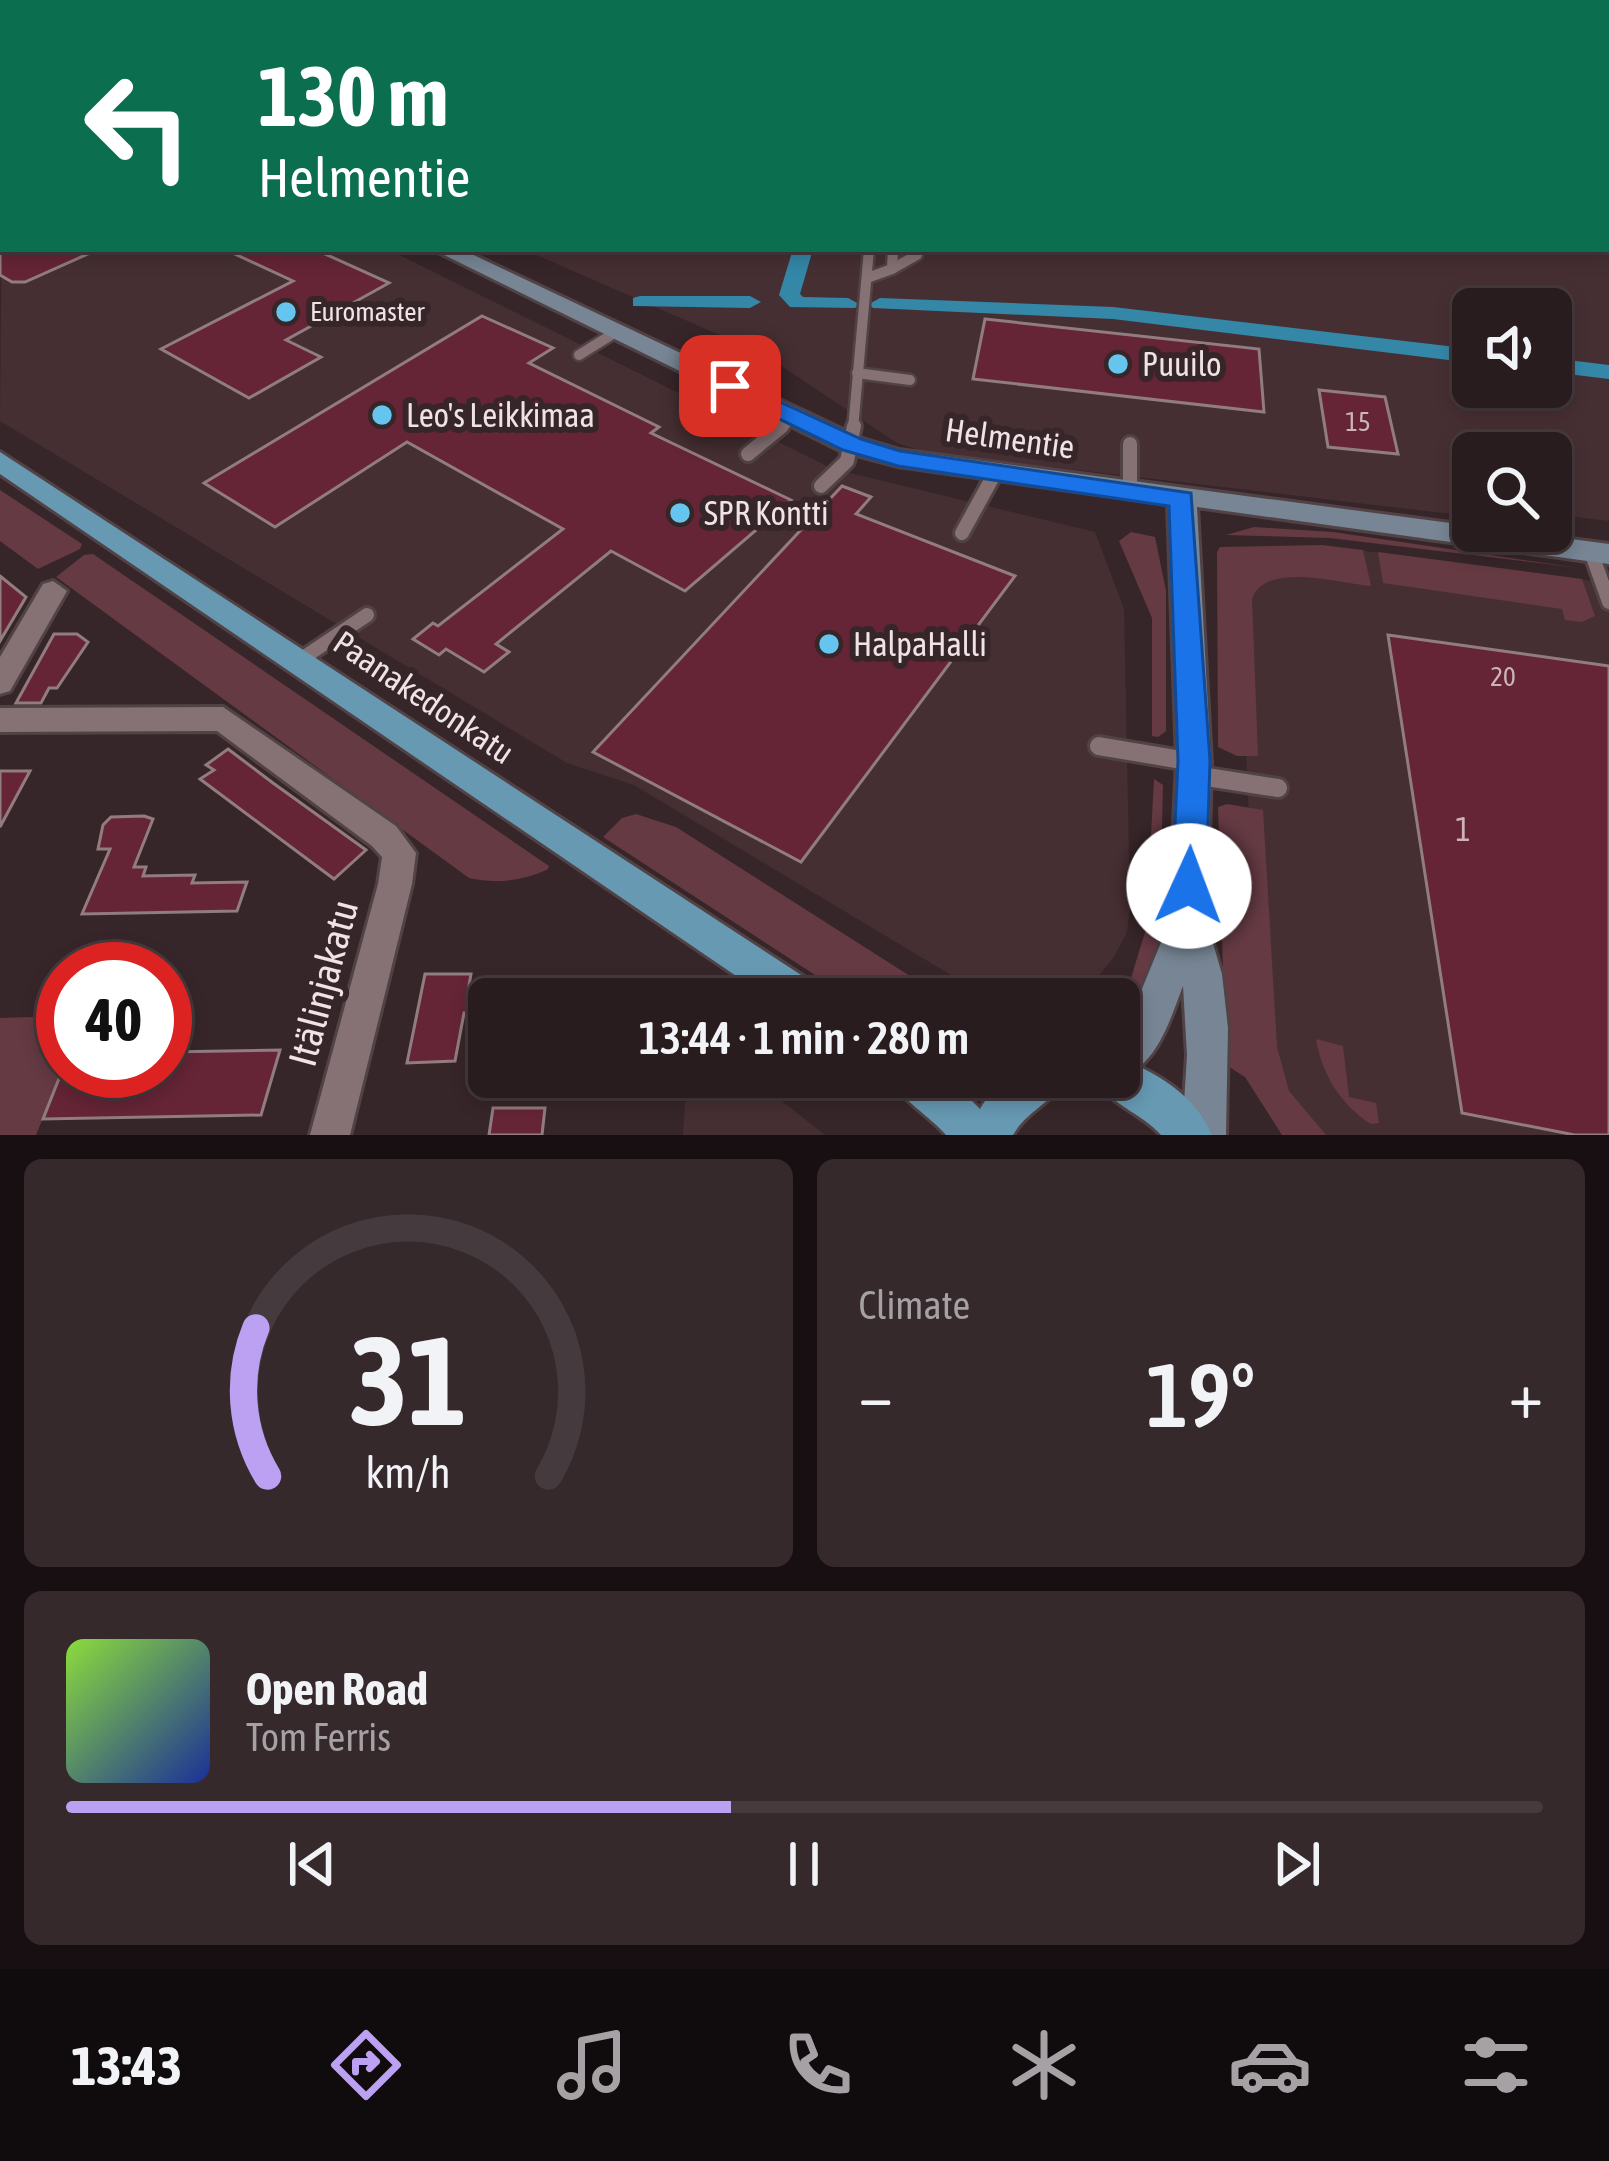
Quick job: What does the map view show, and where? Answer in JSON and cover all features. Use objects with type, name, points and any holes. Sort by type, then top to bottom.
[{"type":"main road","name":"Paanakedonkatu","points":[[0,461],[772,978]]},
{"type":"main road","points":[[1140,1090],[1160,1101],[1190,1135]]},
{"type":"main road","points":[[941,1098],[974,1135]]},
{"type":"main road","points":[[989,1135],[1014,1098]]},
{"type":"street","name":"Helmentie","points":[[449,252],[852,445],[898,458],[1600,553]]},
{"type":"street","points":[[1140,1035],[1188,923],[1194,768],[1182,499]]},
{"type":"street","points":[[0,683],[53,591]]},
{"type":"street","name":"Itälinjakatu","points":[[0,720],[223,718],[384,836],[398,853],[395,884],[330,1135]]},
{"type":"street","points":[[1188,923],[1199,953],[1210,1073],[1204,1135]]},
{"type":"lane","points":[[821,486],[847,460],[852,445],[869,252]]},
{"type":"lane","points":[[892,268],[893,252]]},
{"type":"lane","points":[[867,278],[918,252]]},
{"type":"lane","points":[[579,355],[616,332]]},
{"type":"lane","points":[[857,374],[910,380]]},
{"type":"lane","points":[[748,454],[794,417]]},
{"type":"lane","points":[[1130,445],[1130,492]]},
{"type":"lane","points":[[962,533],[994,472]]},
{"type":"lane","points":[[1600,553],[1609,602]]},
{"type":"lane","points":[[297,662],[367,615]]},
{"type":"lane","points":[[1099,746],[1278,788]]},
{"type":"shaded area","points":[[2,252],[393,252],[833,469],[1095,532],[1124,609],[1127,932],[1097,978],[956,978],[634,785],[567,763],[0,421]]},
{"type":"shaded area","points":[[530,252],[1609,252],[1609,521],[1572,517],[1572,432],[1452,432],[1452,514],[926,452],[897,443],[765,355]]},
{"type":"shaded area","points":[[0,490],[82,544],[80,549],[38,569],[0,541]]},
{"type":"shaded area","points":[[1254,527],[1333,532],[1579,568],[1330,538],[1226,535]]},
{"type":"shaded area","points":[[1131,532],[1155,537],[1166,591],[1166,731],[1158,737],[1152,736],[1152,618],[1119,541]]},
{"type":"shaded area","points":[[1322,545],[1363,550],[1371,586],[1287,577],[1260,587],[1252,599],[1258,756],[1237,756],[1218,747],[1217,552],[1220,547]]},
{"type":"shaded area","points":[[1350,549],[1609,583],[1609,1135],[1306,1135],[1294,1115],[1256,983],[1240,607],[1249,583]]},
{"type":"shaded area","points":[[1378,552],[1582,579],[1595,616],[1582,622],[1565,620],[1562,609],[1383,583]]},
{"type":"shaded area","points":[[93,554],[548,869],[509,880],[469,878],[56,577],[84,555]]},
{"type":"shaded area","points":[[1154,779],[1163,785],[1159,954],[1140,1004],[1140,978],[1131,978],[1146,929]]},
{"type":"shaded area","points":[[1218,807],[1263,810],[1277,1047],[1289,1091],[1326,1135],[1282,1135],[1245,1077],[1226,1065]]},
{"type":"shaded area","points":[[636,814],[676,827],[913,978],[820,978],[603,837],[622,818]]},
{"type":"shaded area","points":[[36,1017],[36,1098],[51,1098],[36,1135],[0,1135],[0,1018]]},
{"type":"shaded area","points":[[1316,1039],[1343,1046],[1349,1097],[1376,1103],[1379,1123],[1371,1124],[1342,1098],[1328,1076]]},
{"type":"shaded area","points":[[686,1098],[778,1098],[825,1135],[683,1135]]},
{"type":"building","points":[[0,252],[92,252],[25,282],[0,275]]},
{"type":"building","name":"Euromaster","points":[[230,252],[321,252],[389,283],[286,340],[321,357],[249,398],[161,349],[293,281]]},
{"type":"building","points":[[482,316],[553,348],[529,363],[659,427],[651,433],[791,500],[685,591],[611,551],[496,644],[509,652],[484,672],[446,649],[439,655],[413,639],[433,623],[438,626],[563,529],[407,442],[275,527],[204,483]]},
{"type":"building","name":"Puuilo","points":[[985,319],[1259,349],[1264,412],[973,379]]},
{"type":"building","points":[[1319,390],[1385,397],[1398,454],[1328,447]]},
{"type":"building","name":"HalpaHalli","points":[[842,486],[871,497],[856,514],[1015,576],[801,862],[593,752]]},
{"type":"building","points":[[0,576],[26,597],[0,641]]},
{"type":"building","points":[[54,634],[77,634],[88,642],[41,703],[16,703]]},
{"type":"building","points":[[1388,635],[1609,666],[1609,1135],[1575,1135],[1462,1113]]},
{"type":"building","points":[[228,749],[366,850],[334,879],[200,779],[214,770],[206,765]]},
{"type":"building","points":[[0,771],[30,771],[0,827]]},
{"type":"building","points":[[111,817],[153,819],[134,867],[146,867],[143,876],[195,875],[192,883],[247,882],[237,911],[82,914],[110,849],[98,849],[103,825]]},
{"type":"building","points":[[425,974],[471,974],[468,1013],[464,1013],[455,1061],[407,1063]]},
{"type":"building","points":[[280,1050],[261,1115],[43,1119],[51,1098],[192,1098],[192,1052]]},
{"type":"building","points":[[493,1108],[545,1108],[542,1135],[489,1135]]},
{"type":"waterway","points":[[802,252],[789,295],[797,303],[848,304]]},
{"type":"waterway","points":[[640,302],[750,302]]},
{"type":"waterway","points":[[880,304],[1113,313],[1452,353]]},
{"type":"waterway","points":[[1572,368],[1609,372]]},
{"type":"place","name":"Euromaster","points":[[286,312]]},
{"type":"place","name":"Puuilo","points":[[1118,364]]},
{"type":"place","name":"Leo's Leikkimaa","points":[[382,415]]},
{"type":"place","name":"SPR Kontti","points":[[680,513]]},
{"type":"place","name":"HalpaHalli","points":[[829,644]]},
{"type":"route","points":[[730,386],[852,445],[898,458],[1182,499],[1194,761],[1189,886]]}]
